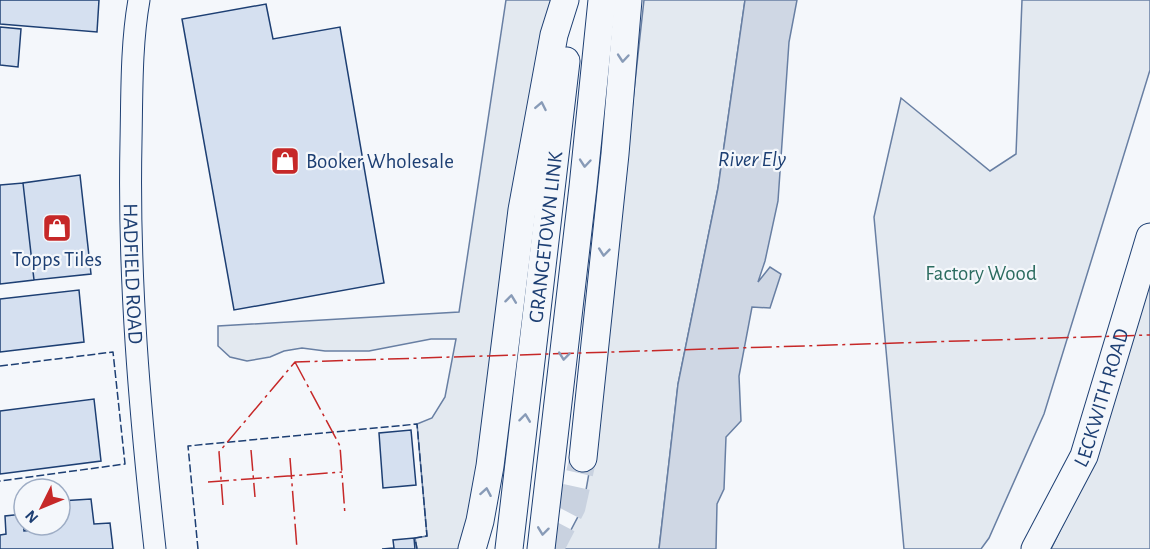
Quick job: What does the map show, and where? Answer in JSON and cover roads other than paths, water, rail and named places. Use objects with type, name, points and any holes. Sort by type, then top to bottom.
[{"type":"main road","points":[[472,549],[480,521],[490,466],[522,210],[554,35],[565,0]]},
{"type":"main road","name":"GRANGETOWN LINK","points":[[509,549],[554,176],[572,0]]},
{"type":"main road","name":"GRANGETOWN LINK","points":[[541,549],[602,0]]},
{"type":"main road","points":[[583,458],[615,154],[628,0]]},
{"type":"main road","name":"LECKWITH ROAD","points":[[1035,549],[1084,456],[1150,237]]},
{"type":"street","name":"HADFIELD ROAD","points":[[139,0],[131,111],[131,254],[139,403],[155,549]]},
{"type":"water","name":"River Ely","points":[[745,0],[797,0],[789,42],[778,201],[758,282],[770,267],[781,274],[770,308],[752,307],[739,376],[741,421],[726,437],[724,489],[717,504],[716,549],[659,549],[678,384],[718,188]]},
{"type":"tunnel","points":[[550,549],[572,507],[583,458]]},
{"type":"place","name":"Booker Wholesale","points":[[285,161]]},
{"type":"place","name":"Topps Tiles","points":[[57,228]]},
{"type":"park label","name":"Factory Wood","points":[[981,273]]}]
